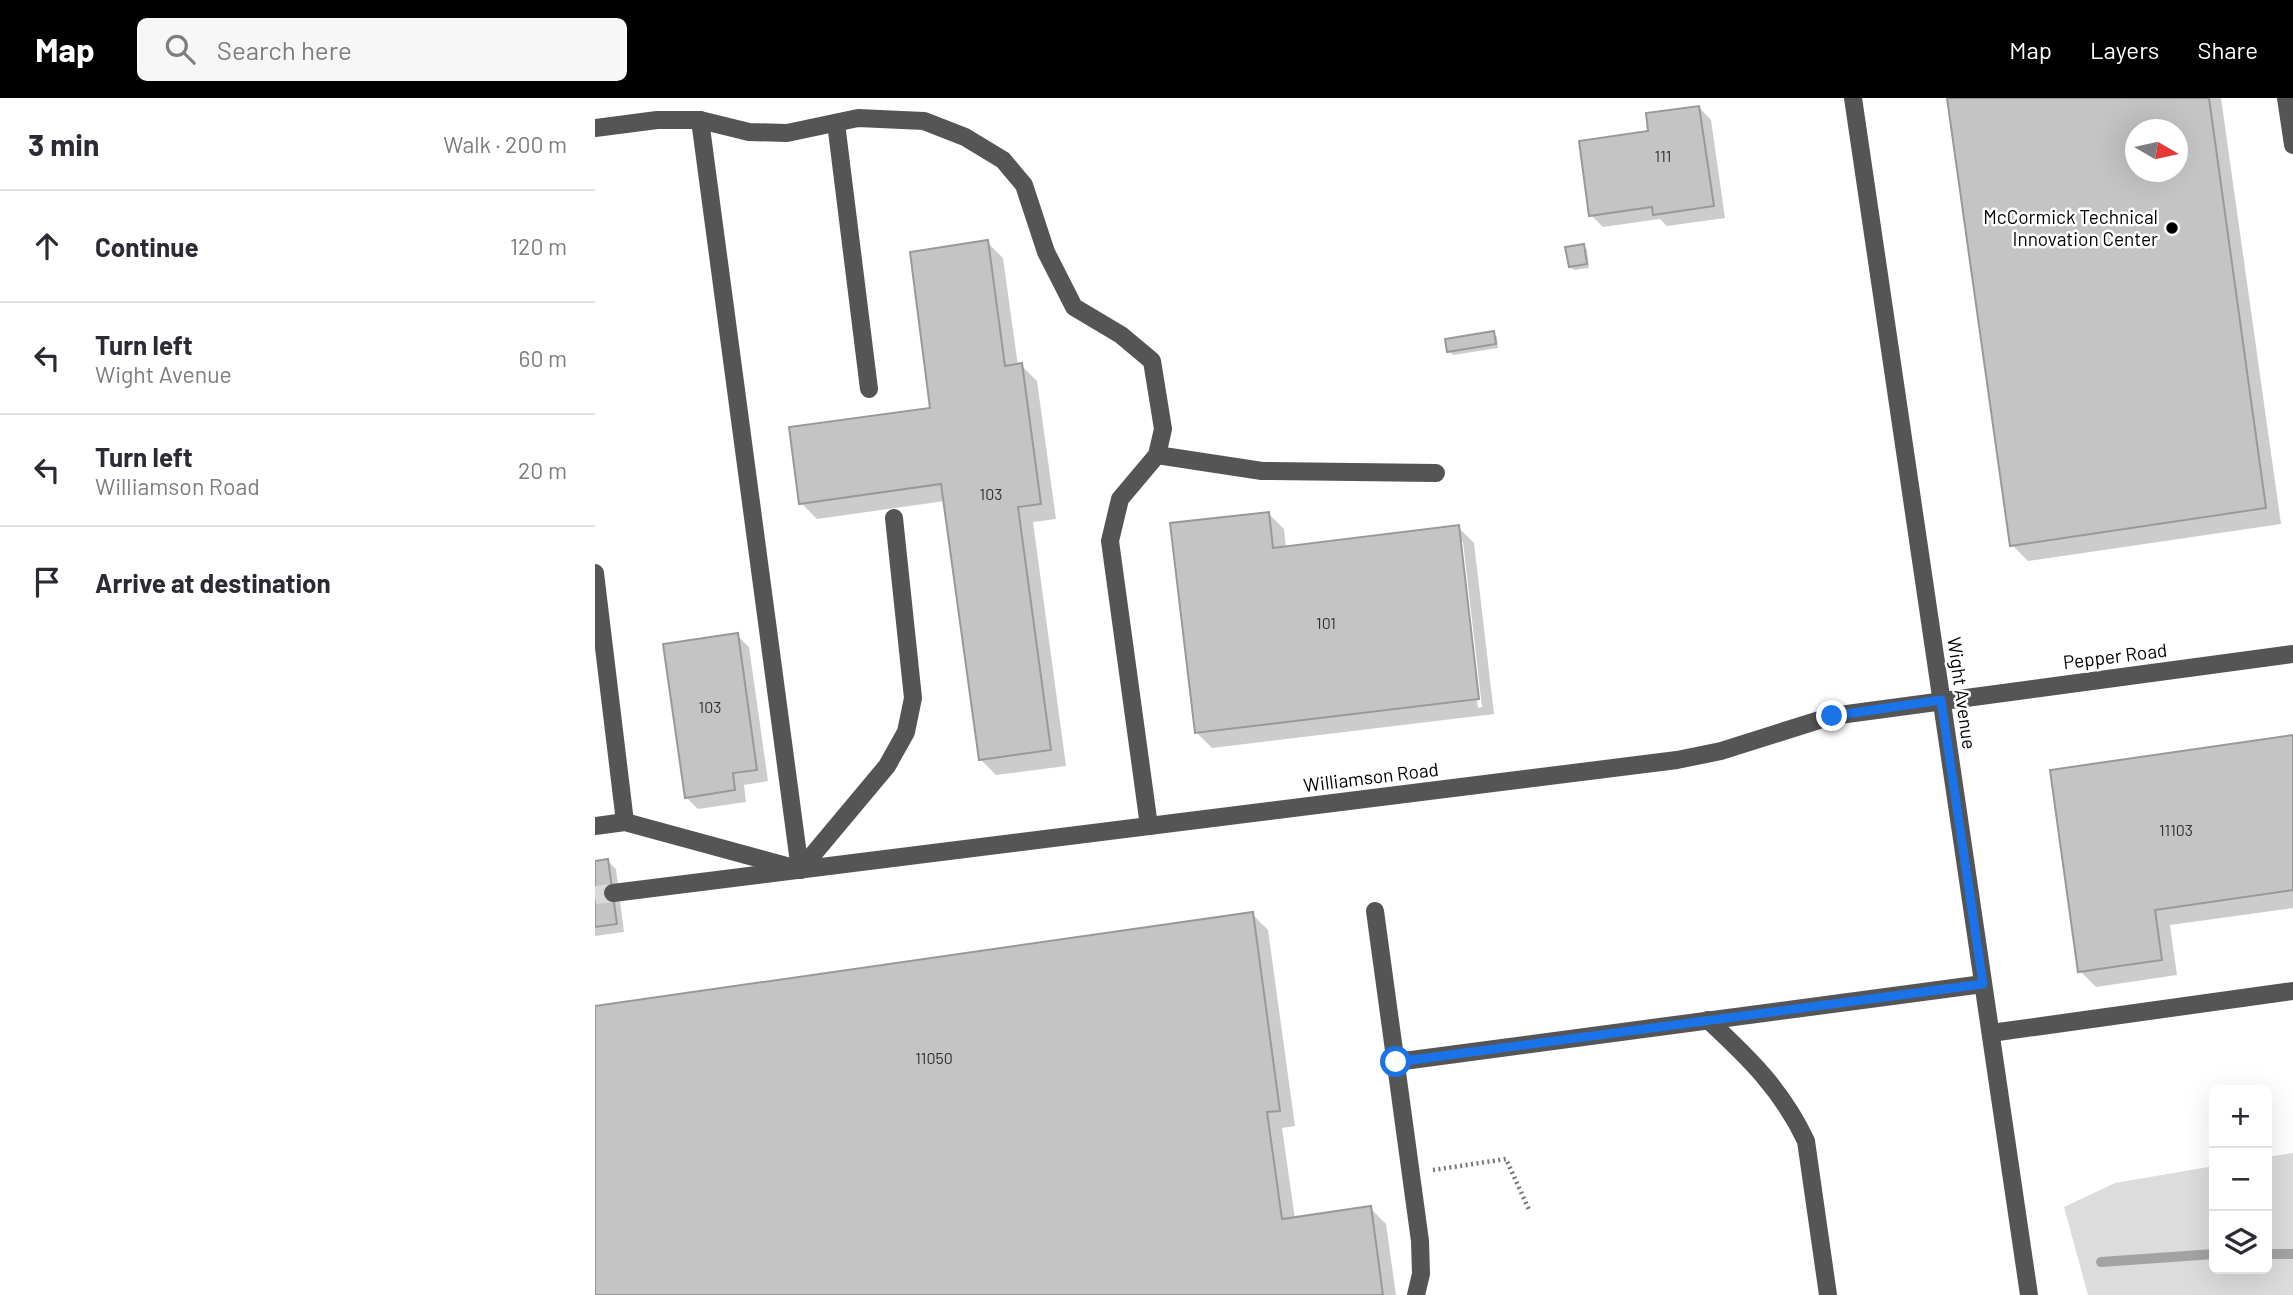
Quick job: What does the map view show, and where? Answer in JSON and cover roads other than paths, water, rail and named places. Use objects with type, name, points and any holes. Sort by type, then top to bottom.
[{"type":"street","name":"Wight Avenue","points":[[1853,98],[2029,1295]]},
{"type":"street","points":[[2286,98],[2293,145]]},
{"type":"street","points":[[595,128],[657,120],[700,120],[749,132],[787,133],[858,118],[924,121],[965,136],[1003,160],[1024,185],[1046,252],[1074,307],[1121,335],[1152,361],[1163,429],[1157,455],[1120,499],[1110,541],[1149,826]]},
{"type":"street","points":[[700,120],[800,870]]},
{"type":"street","points":[[836,123],[869,389]]},
{"type":"street","points":[[1157,455],[1262,471],[1436,474]]},
{"type":"street","points":[[800,870],[887,766],[906,732],[913,698],[894,518]]},
{"type":"street","points":[[595,573],[625,822]]},
{"type":"street","name":"Pepper Road","points":[[1941,700],[2293,653]]},
{"type":"street","name":"Williamson Road","points":[[613,893],[1677,760],[1721,751],[1832,716],[1941,700]]},
{"type":"street","points":[[595,826],[625,822],[800,870]]},
{"type":"street","points":[[1374,911],[1420,1241],[1420,1274],[1416,1295]]},
{"type":"street","points":[[1396,1062],[1983,984]]},
{"type":"street","points":[[1990,1033],[2293,991]]},
{"type":"street","points":[[1708,1020],[1752,1061],[1775,1087],[1806,1141],[1828,1295]]},
{"type":"waterway","points":[[2101,1262],[2209,1254]]},
{"type":"waterway","points":[[2272,1254],[2293,1254]]},
{"type":"tunnel","points":[[595,895],[613,893]]},
{"type":"place","name":"McCormick Technical Innovation Center","points":[[2172,228]]}]
